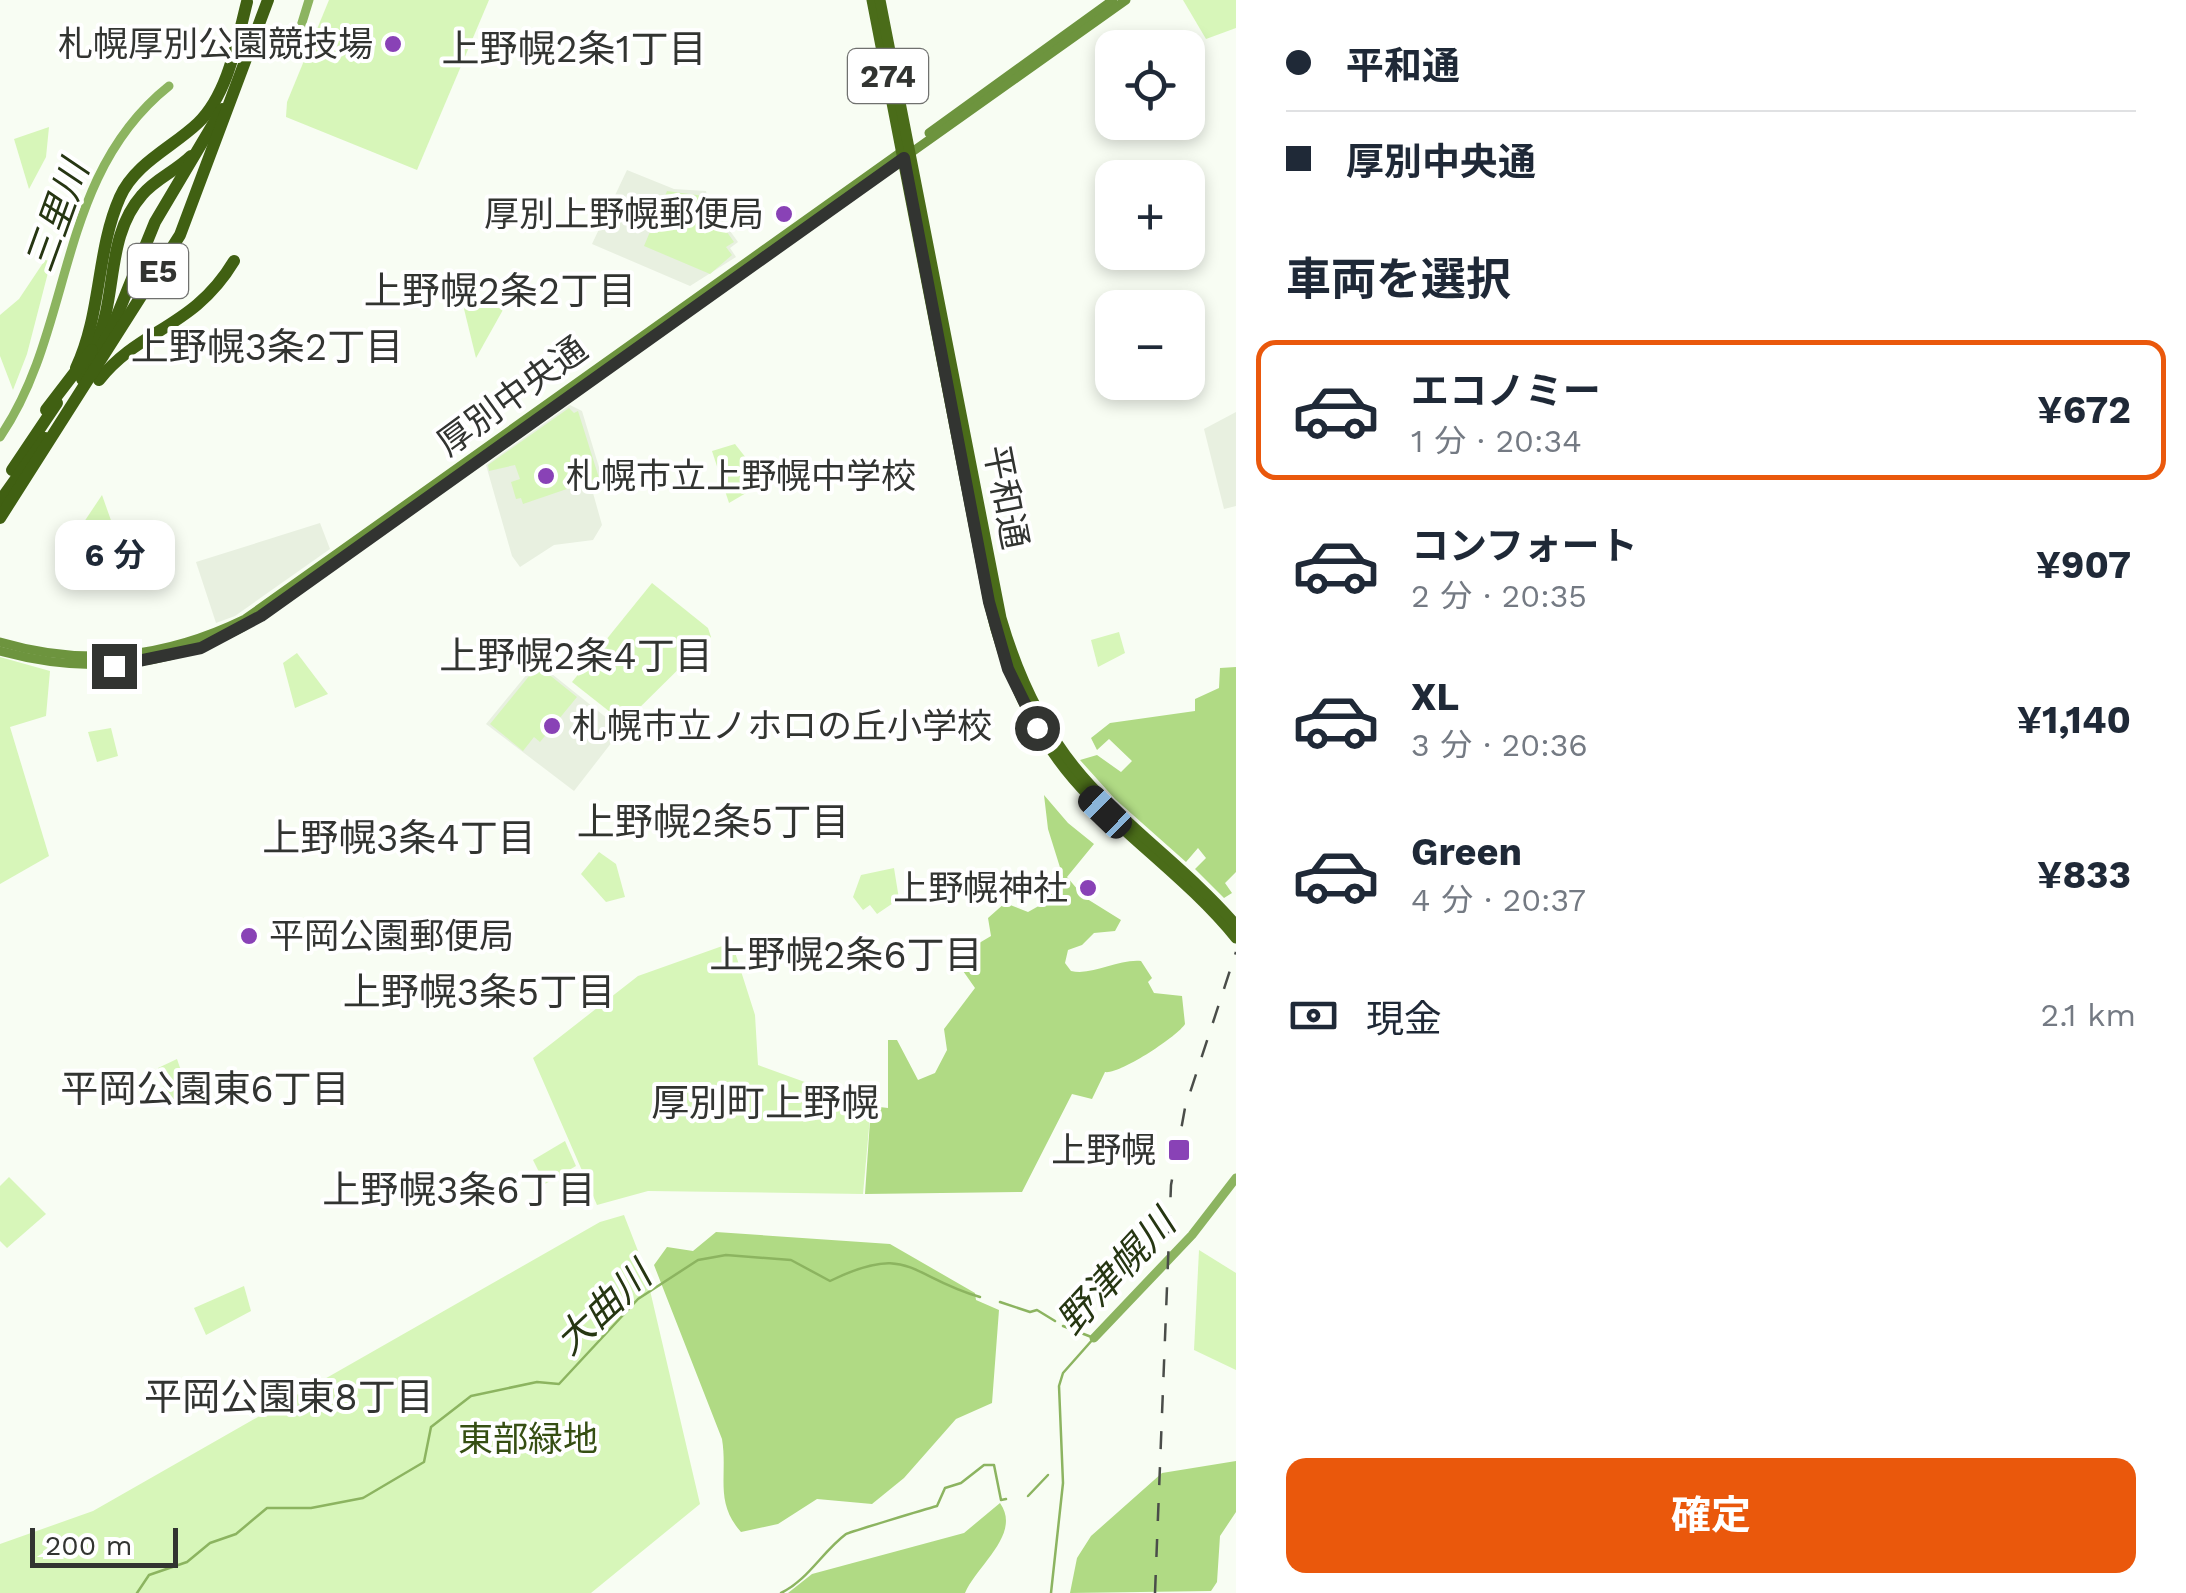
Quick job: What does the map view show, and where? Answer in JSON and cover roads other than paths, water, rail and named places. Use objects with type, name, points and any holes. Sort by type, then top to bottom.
[{"type":"highway","name":"E5","points":[[0,518],[38,464],[180,235],[268,0]]},
{"type":"highway","name":"平和通","points":[[872,0],[907,152],[1001,618],[1018,670],[1044,724],[1072,765],[1236,925]]},
{"type":"highway","name":"平和通","points":[[880,0],[989,602],[1014,683],[1037,728],[1076,782],[1200,898],[1236,938]]},
{"type":"highway","name":"E5","points":[[0,501],[99,352],[155,222],[218,119],[254,1]]},
{"type":"highway","points":[[0,488],[78,362],[88,338],[109,227],[120,198],[137,173],[198,123],[214,103],[254,1]]},
{"type":"highway","points":[[0,478],[92,350],[104,320],[121,231],[131,210],[144,192],[198,148],[218,119]]},
{"type":"highway","points":[[38,464],[104,373],[200,308],[234,261]]},
{"type":"main road","name":"厚別中央通","points":[[0,651],[55,663],[114,666],[182,654],[242,627],[1114,0]]},
{"type":"main road","name":"厚別中央通","points":[[0,642],[57,655],[135,656],[198,641],[245,619],[1126,0]]},
{"type":"waterway","name":"三里川","points":[[286,41],[301,26],[309,0]]},
{"type":"waterway","name":"三里川","points":[[0,437],[24,394],[42,349],[85,208],[105,164],[132,123],[169,86]]},
{"type":"waterway","name":"野津幌川","points":[[1094,1338],[1192,1235],[1236,1178]]},
{"type":"waterway","name":"大曲川","points":[[137,1593],[149,1575],[187,1562],[210,1543],[236,1534],[267,1508],[311,1508],[363,1498],[424,1462],[431,1427],[471,1396],[537,1382],[559,1384],[638,1299],[698,1260],[726,1255],[791,1260],[830,1281],[877,1264],[894,1263],[980,1297]]},
{"type":"waterway","name":"大曲川","points":[[1000,1302],[1030,1312],[1037,1310],[1055,1321]]},
{"type":"waterway","name":"野津幌川","points":[[1051,1593],[1063,1483],[1059,1386],[1063,1373],[1094,1338],[1063,1326]]},
{"type":"waterway","points":[[781,1593],[799,1581],[846,1534],[937,1506],[945,1488],[961,1483],[984,1465],[994,1465],[1001,1500],[1006,1499]]},
{"type":"waterway","points":[[1028,1496],[1048,1475]]},
{"type":"railway","points":[[1155,1593],[1171,1185],[1185,1108],[1236,952]]},
{"type":"place","name":"札幌厚別公園競技場","points":[[393,44]]},
{"type":"place","name":"厚別上野幌郵便局","points":[[784,214]]},
{"type":"place","name":"札幌市立上野幌中学校","points":[[546,476]]},
{"type":"place","name":"札幌市立ノホロの丘小学校","points":[[552,726]]},
{"type":"place","name":"上野幌神社","points":[[1088,888]]},
{"type":"place","name":"平岡公園郵便局","points":[[249,936]]},
{"type":"place","name":"上野幌","points":[[1179,1150]]},
{"type":"district","name":"上野幌2条1丁目","points":[[574,49]]},
{"type":"district","name":"上野幌2条2丁目","points":[[500,291]]},
{"type":"district","name":"上野幌3条2丁目","points":[[267,347]]},
{"type":"district","name":"上野幌2条4丁目","points":[[576,656]]},
{"type":"district","name":"上野幌2条5丁目","points":[[713,822]]},
{"type":"district","name":"上野幌3条4丁目","points":[[399,838]]},
{"type":"district","name":"上野幌2条6丁目","points":[[846,955]]},
{"type":"district","name":"上野幌3条5丁目","points":[[479,992]]},
{"type":"district","name":"平岡公園東6丁目","points":[[205,1089]]},
{"type":"district","name":"厚別町上野幌","points":[[765,1103]]},
{"type":"district","name":"上野幌3条6丁目","points":[[459,1190]]},
{"type":"district","name":"平岡公園東8丁目","points":[[289,1397]]},
{"type":"park label","name":"東部緑地","points":[[528,1439]]}]
